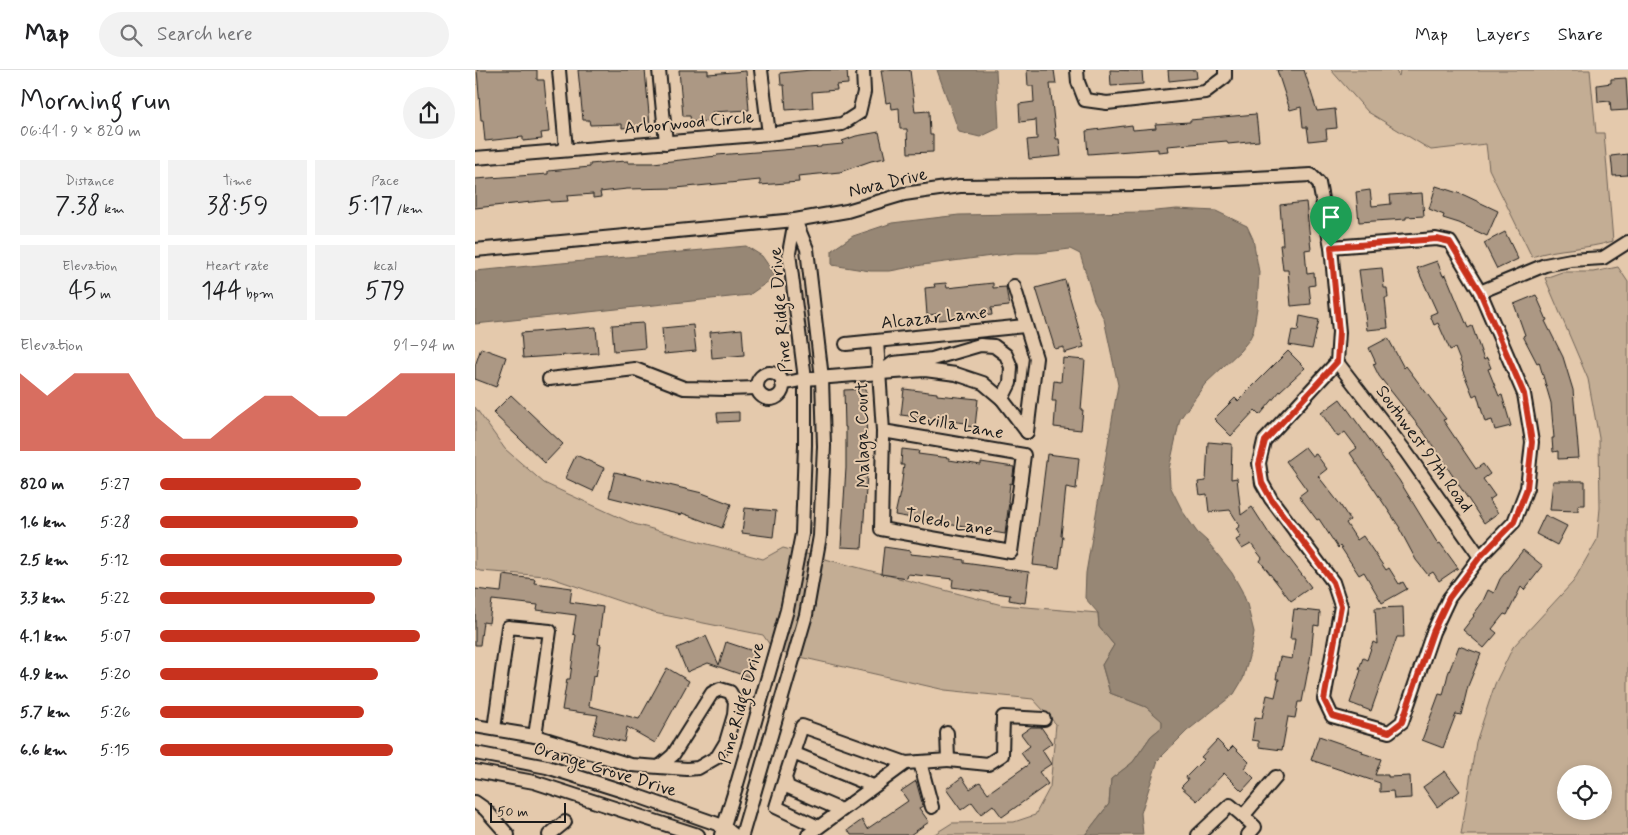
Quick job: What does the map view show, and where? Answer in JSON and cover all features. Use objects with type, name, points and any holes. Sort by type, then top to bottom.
[{"type":"street","points":[[559,70],[566,150]]},
{"type":"street","points":[[659,70],[666,143]]},
{"type":"street","points":[[761,70],[769,134]]},
{"type":"street","name":"Arborwood Circle","points":[[475,158],[769,134],[843,124],[859,113],[864,92],[863,70]]},
{"type":"street","points":[[1077,70],[1078,82],[1085,100],[1107,102],[1205,92],[1225,74]]},
{"type":"street","name":"Nova Drive","points":[[475,250],[795,220],[847,211],[904,194],[960,186],[1140,184],[1311,175],[1319,183],[1331,247]]},
{"type":"street","name":"Pine Ridge Drive","points":[[742,835],[805,615],[821,536],[824,446],[822,378],[807,249],[795,220]]},
{"type":"street","name":"Pine Ridge Drive","points":[[722,831],[787,610],[802,534],[805,379],[789,253],[795,220]]},
{"type":"street","points":[[1437,239],[1450,242],[1480,292],[1524,394],[1532,442],[1527,488],[1514,522],[1480,557],[1449,598],[1433,632],[1402,722],[1389,732],[1332,716],[1324,700],[1341,606],[1333,582],[1271,499],[1262,483],[1259,464],[1265,441],[1337,362],[1339,332],[1331,247],[1437,239]]},
{"type":"street","points":[[1480,292],[1545,265],[1571,260],[1603,258],[1628,242]]},
{"type":"street","points":[[549,379],[635,369],[683,388],[726,389],[757,388],[759,379],[766,374],[774,374],[781,379],[782,384],[805,379],[925,370],[956,374],[983,384],[1002,400],[1027,432],[1036,358],[1014,286]]},
{"type":"street","name":"Alcazar Lane","points":[[846,344],[1025,326]]},
{"type":"street","name":"Malaga Court","points":[[877,341],[883,431],[881,529]]},
{"type":"street","points":[[880,373],[893,363],[931,359],[980,345],[994,346],[1007,355],[1011,367],[1010,383],[1002,400]]},
{"type":"street","name":"Southwest 97th Road","points":[[1337,362],[1407,452],[1480,557]]},
{"type":"street","name":"Sevilla Lane","points":[[883,431],[1024,454],[1011,552]]},
{"type":"street","name":"Toledo Lane","points":[[881,529],[1011,552]]},
{"type":"street","points":[[494,729],[508,627],[550,631],[535,736]]},
{"type":"street","points":[[475,726],[535,736],[631,765],[659,767],[687,769],[698,768],[717,757],[726,742],[734,714],[735,701],[730,692],[720,689],[712,693],[673,755],[659,767]]},
{"type":"street","points":[[906,763],[813,831],[777,807],[802,726],[906,763],[949,760],[988,764],[1002,755],[1003,717],[1044,719]]},
{"type":"street","points":[[947,733],[949,760]]},
{"type":"street","name":"Orange Grove Drive","points":[[475,753],[547,767],[623,791],[734,835]]},
{"type":"street","points":[[793,753],[873,786]]},
{"type":"street","points":[[920,762],[932,807]]},
{"type":"street","name":"Orange Grove Drive","points":[[475,770],[534,782],[697,835]]},
{"type":"street","points":[[1243,816],[1276,777]]},
{"type":"street","points":[[785,778],[788,787],[841,810]]},
{"type":"street","points":[[475,802],[508,835]]},
{"type":"street","points":[[1198,835],[1230,805],[1255,827],[1248,835]]},
{"type":"street","points":[[549,835],[565,822]]},
{"type":"shaded area","points":[[937,70],[996,70],[999,128],[980,137],[959,132]]},
{"type":"shaded area","points":[[1331,70],[1395,70],[1399,76],[1400,70],[1590,70],[1596,133],[1604,133],[1613,241],[1532,257],[1489,169],[1486,144],[1431,150],[1368,112]]},
{"type":"shaded area","points":[[1177,209],[1216,211],[1247,226],[1253,239],[1259,272],[1257,308],[1253,332],[1240,351],[1205,384],[1180,419],[1169,469],[1170,486],[1183,512],[1197,532],[1207,541],[1232,573],[1242,591],[1254,632],[1243,679],[1234,694],[1187,731],[1158,760],[1141,813],[1143,835],[1085,835],[1109,804],[1111,779],[1133,762],[1151,736],[1162,727],[1162,721],[1146,707],[1110,693],[1102,665],[1114,645],[1099,627],[1098,613],[1085,598],[1086,573],[1118,385],[1104,319],[1094,300],[1080,254],[1070,249],[1038,253],[1015,253],[890,271],[870,271],[832,265],[832,250],[853,236],[892,223],[959,215],[1145,212]]},
{"type":"shaded area","points":[[746,246],[762,256],[776,276],[749,295],[475,324],[475,271]]},
{"type":"shaded area","points":[[1618,267],[1628,282],[1628,835],[1461,835],[1476,742],[1495,684],[1513,647],[1573,582],[1597,540],[1600,508],[1599,438],[1588,379],[1545,278],[1562,272],[1593,272]]},
{"type":"shaded area","points":[[475,407],[505,449],[544,483],[634,524],[763,559],[783,548],[1002,605],[1098,613],[1099,627],[1114,645],[1102,665],[1110,693],[1146,707],[1162,720],[1162,727],[1151,736],[1133,762],[1111,779],[1109,804],[1085,835],[933,835],[952,823],[1014,822],[1035,815],[1050,787],[1056,724],[1033,699],[945,690],[774,651],[763,635],[654,613],[546,576],[480,571],[475,568]]},
{"type":"building","points":[[477,70],[537,70],[537,80],[544,80],[549,132],[541,133],[542,139],[523,141],[523,137],[485,141],[483,120],[481,120]]},
{"type":"building","points":[[578,70],[645,70],[650,125],[622,128],[622,124],[590,125],[589,120],[583,120]]},
{"type":"building","points":[[679,70],[708,70],[708,74],[746,71],[749,110],[712,112],[713,121],[691,122],[690,116],[683,116]]},
{"type":"building","points":[[811,70],[847,70],[848,84],[836,85],[837,90],[812,92],[813,108],[786,110],[784,85],[781,85],[780,73]]},
{"type":"building","points":[[881,70],[910,70],[915,112],[929,111],[930,135],[933,135],[933,152],[908,153],[907,129],[900,129],[899,108],[892,109],[891,102],[886,103]]},
{"type":"building","points":[[1027,70],[1054,70],[1056,84],[1050,84],[1056,139],[1059,139],[1061,156],[1029,159],[1027,140],[1037,139],[1036,120],[1020,122],[1019,104],[1034,102],[1033,86],[1028,86]]},
{"type":"building","points":[[1110,70],[1142,71],[1143,84],[1111,86]]},
{"type":"building","points":[[1168,70],[1196,70],[1197,78],[1169,81]]},
{"type":"building","points":[[1277,70],[1304,70],[1317,111],[1335,109],[1337,128],[1326,129],[1327,139],[1309,141],[1307,127],[1303,127],[1301,107],[1290,110]]},
{"type":"building","points":[[1626,78],[1628,110],[1611,111],[1610,101],[1598,102],[1597,85],[1611,83],[1611,79]]},
{"type":"building","points":[[1256,114],[1259,141],[1228,144],[1227,141],[1167,146],[1168,151],[1158,152],[1158,149],[1088,154],[1086,131],[1132,125],[1133,130],[1156,128],[1155,124]]},
{"type":"building","points":[[879,132],[885,158],[840,172],[798,176],[799,182],[760,185],[760,180],[676,188],[627,189],[600,192],[601,197],[593,198],[593,194],[567,196],[568,201],[550,202],[550,200],[475,208],[475,179],[548,174],[548,171],[590,167],[590,164],[611,162],[653,163],[717,155],[821,147],[843,144],[842,141],[856,136]]},
{"type":"building","points":[[1628,154],[1628,175],[1613,176],[1611,156]]},
{"type":"building","points":[[1436,186],[1464,195],[1498,211],[1487,236],[1443,218],[1444,215],[1429,209]]},
{"type":"building","points":[[1370,190],[1372,206],[1391,204],[1390,195],[1422,193],[1424,216],[1359,222],[1356,192]]},
{"type":"building","points":[[1306,202],[1311,249],[1305,250],[1307,274],[1314,273],[1315,285],[1309,286],[1311,304],[1291,306],[1288,270],[1283,270],[1280,245],[1283,245],[1280,205]]},
{"type":"building","points":[[1505,232],[1518,259],[1497,269],[1484,243]]},
{"type":"building","points":[[1437,261],[1443,276],[1446,275],[1468,328],[1472,326],[1484,360],[1487,358],[1491,368],[1488,369],[1499,396],[1502,395],[1511,426],[1495,430],[1492,420],[1485,422],[1477,394],[1473,396],[1455,348],[1450,350],[1438,323],[1434,325],[1430,315],[1437,312],[1417,268]]},
{"type":"building","points":[[1382,268],[1384,288],[1387,288],[1388,298],[1385,298],[1388,328],[1367,330],[1359,270]]},
{"type":"building","points":[[1065,280],[1084,347],[1064,353],[1064,347],[1055,349],[1036,288]]},
{"type":"building","points":[[946,283],[947,288],[993,283],[993,288],[1006,287],[1009,306],[991,308],[992,315],[938,320],[938,314],[927,315],[925,288],[935,287],[934,284]]},
{"type":"building","points":[[1536,295],[1547,320],[1545,321],[1563,357],[1573,390],[1579,458],[1558,459],[1558,451],[1553,452],[1552,438],[1554,438],[1551,403],[1539,362],[1537,363],[1523,336],[1525,335],[1514,304]]},
{"type":"building","points":[[1300,316],[1319,320],[1312,349],[1289,345],[1292,330],[1298,331]]},
{"type":"building","points":[[643,323],[645,348],[614,351],[612,325]]},
{"type":"building","points":[[693,325],[696,351],[664,354],[662,328]]},
{"type":"building","points":[[596,327],[598,353],[523,358],[521,333]]},
{"type":"building","points":[[742,329],[744,355],[712,358],[710,332]]},
{"type":"building","points":[[1388,338],[1404,368],[1406,366],[1446,419],[1443,420],[1476,469],[1483,464],[1490,474],[1483,479],[1495,496],[1489,500],[1498,513],[1484,523],[1425,434],[1379,376],[1373,364],[1376,363],[1369,348]]},
{"type":"building","points":[[481,348],[506,357],[496,387],[475,379],[475,366]]},
{"type":"building","points":[[1288,351],[1305,368],[1280,391],[1260,415],[1255,410],[1231,436],[1214,419],[1235,398],[1238,401]]},
{"type":"building","points":[[1063,358],[1085,360],[1081,430],[1054,427],[1056,401],[1052,401],[1054,381],[1061,382]]},
{"type":"building","points":[[866,389],[867,474],[862,548],[841,547],[846,468],[844,390]]},
{"type":"building","points":[[904,389],[937,393],[937,395],[978,399],[975,427],[966,426],[966,423],[901,415]]},
{"type":"building","points":[[511,395],[563,444],[545,463],[493,413]]},
{"type":"building","points":[[1340,399],[1399,480],[1438,544],[1440,543],[1458,568],[1439,581],[1433,572],[1428,575],[1416,560],[1400,528],[1350,453],[1357,448],[1345,432],[1338,437],[1321,413]]},
{"type":"building","points":[[739,412],[739,421],[718,422],[717,413]]},
{"type":"building","points":[[1208,442],[1232,444],[1231,479],[1237,478],[1241,515],[1252,507],[1270,535],[1311,587],[1291,601],[1260,561],[1262,558],[1251,544],[1242,549],[1236,540],[1241,537],[1236,529],[1240,526],[1230,510],[1209,512],[1207,494],[1200,495],[1198,482],[1206,481]]},
{"type":"building","points":[[1305,447],[1312,456],[1316,454],[1327,469],[1318,476],[1350,520],[1346,523],[1357,540],[1363,536],[1386,570],[1389,568],[1399,584],[1403,582],[1407,589],[1382,603],[1364,572],[1359,575],[1340,546],[1338,548],[1319,519],[1317,520],[1299,496],[1307,490],[1286,461]]},
{"type":"building","points":[[902,449],[919,451],[918,454],[949,458],[949,460],[981,465],[981,462],[1014,467],[1012,484],[1010,483],[1005,534],[895,515],[904,465],[901,465]]},
{"type":"building","points":[[1047,454],[1079,458],[1076,489],[1066,487],[1059,568],[1033,565]]},
{"type":"building","points":[[576,455],[604,468],[593,491],[565,478]]},
{"type":"building","points":[[615,472],[702,493],[731,504],[722,528],[682,513],[681,515],[609,497]]},
{"type":"building","points":[[1553,481],[1585,481],[1585,505],[1578,505],[1578,511],[1550,510]]},
{"type":"building","points":[[745,508],[776,511],[773,537],[742,533]]},
{"type":"building","points":[[1545,515],[1567,526],[1557,545],[1536,534]]},
{"type":"building","points":[[884,547],[911,551],[910,554],[951,558],[964,560],[964,563],[1029,572],[1025,603],[1009,600],[1010,595],[952,587],[953,579],[908,574],[907,578],[881,574]]},
{"type":"building","points":[[1523,550],[1543,566],[1524,590],[1521,587],[1507,615],[1504,614],[1492,629],[1497,633],[1484,648],[1463,630],[1474,616],[1488,590],[1494,593],[1500,579]]},
{"type":"building","points":[[503,575],[535,579],[534,583],[572,588],[570,602],[603,607],[598,644],[601,645],[596,677],[593,676],[589,706],[639,719],[667,668],[689,681],[655,743],[627,727],[624,742],[593,734],[598,715],[562,710],[567,679],[570,679],[576,635],[573,634],[576,615],[537,610],[538,605],[492,600],[489,623],[483,622],[480,645],[475,645],[475,589],[501,592]]},
{"type":"building","points":[[1403,607],[1404,637],[1397,637],[1371,711],[1350,703],[1363,658],[1367,660],[1373,642],[1377,644],[1375,608]]},
{"type":"building","points":[[1294,609],[1320,612],[1319,626],[1314,625],[1311,654],[1302,702],[1298,702],[1295,718],[1288,717],[1282,750],[1259,747],[1259,741],[1252,740],[1255,717],[1262,718],[1267,695],[1275,697],[1279,679],[1276,679],[1280,657],[1292,659],[1295,639],[1290,639]]},
{"type":"building","points":[[706,636],[719,665],[726,642],[756,652],[748,677],[708,663],[687,672],[677,648]]},
{"type":"building","points":[[1459,646],[1481,654],[1468,686],[1461,715],[1456,714],[1443,748],[1422,740],[1439,694],[1443,695],[1448,674]]},
{"type":"building","points":[[1031,727],[1041,727],[1052,743],[1042,750],[1051,764],[1039,772],[1048,784],[1002,817],[993,805],[981,814],[972,802],[961,810],[946,789],[962,777],[970,789],[980,782],[988,793],[1029,764],[1021,753],[1030,746],[1021,734]]},
{"type":"building","points":[[1319,736],[1381,759],[1375,775],[1388,775],[1388,777],[1410,776],[1411,798],[1394,799],[1393,791],[1380,792],[1380,783],[1311,760]]},
{"type":"building","points":[[1217,740],[1228,751],[1233,746],[1249,762],[1244,768],[1254,778],[1242,791],[1224,773],[1197,801],[1181,787],[1188,780],[1186,777],[1204,759],[1201,757]]},
{"type":"building","points":[[1445,771],[1460,791],[1437,807],[1423,787]]},
{"type":"building","points":[[916,781],[923,806],[919,808],[929,822],[910,835],[851,835],[848,830],[862,820],[867,829],[908,801],[901,791]]},
{"type":"route","points":[[1437,239],[1450,242],[1480,292],[1524,394],[1532,442],[1527,488],[1514,522],[1480,557],[1449,598],[1433,632],[1402,722],[1389,732],[1332,716],[1324,700],[1341,606],[1333,582],[1271,499],[1262,483],[1259,464],[1265,441],[1337,362],[1339,332],[1331,247],[1437,239]]}]
